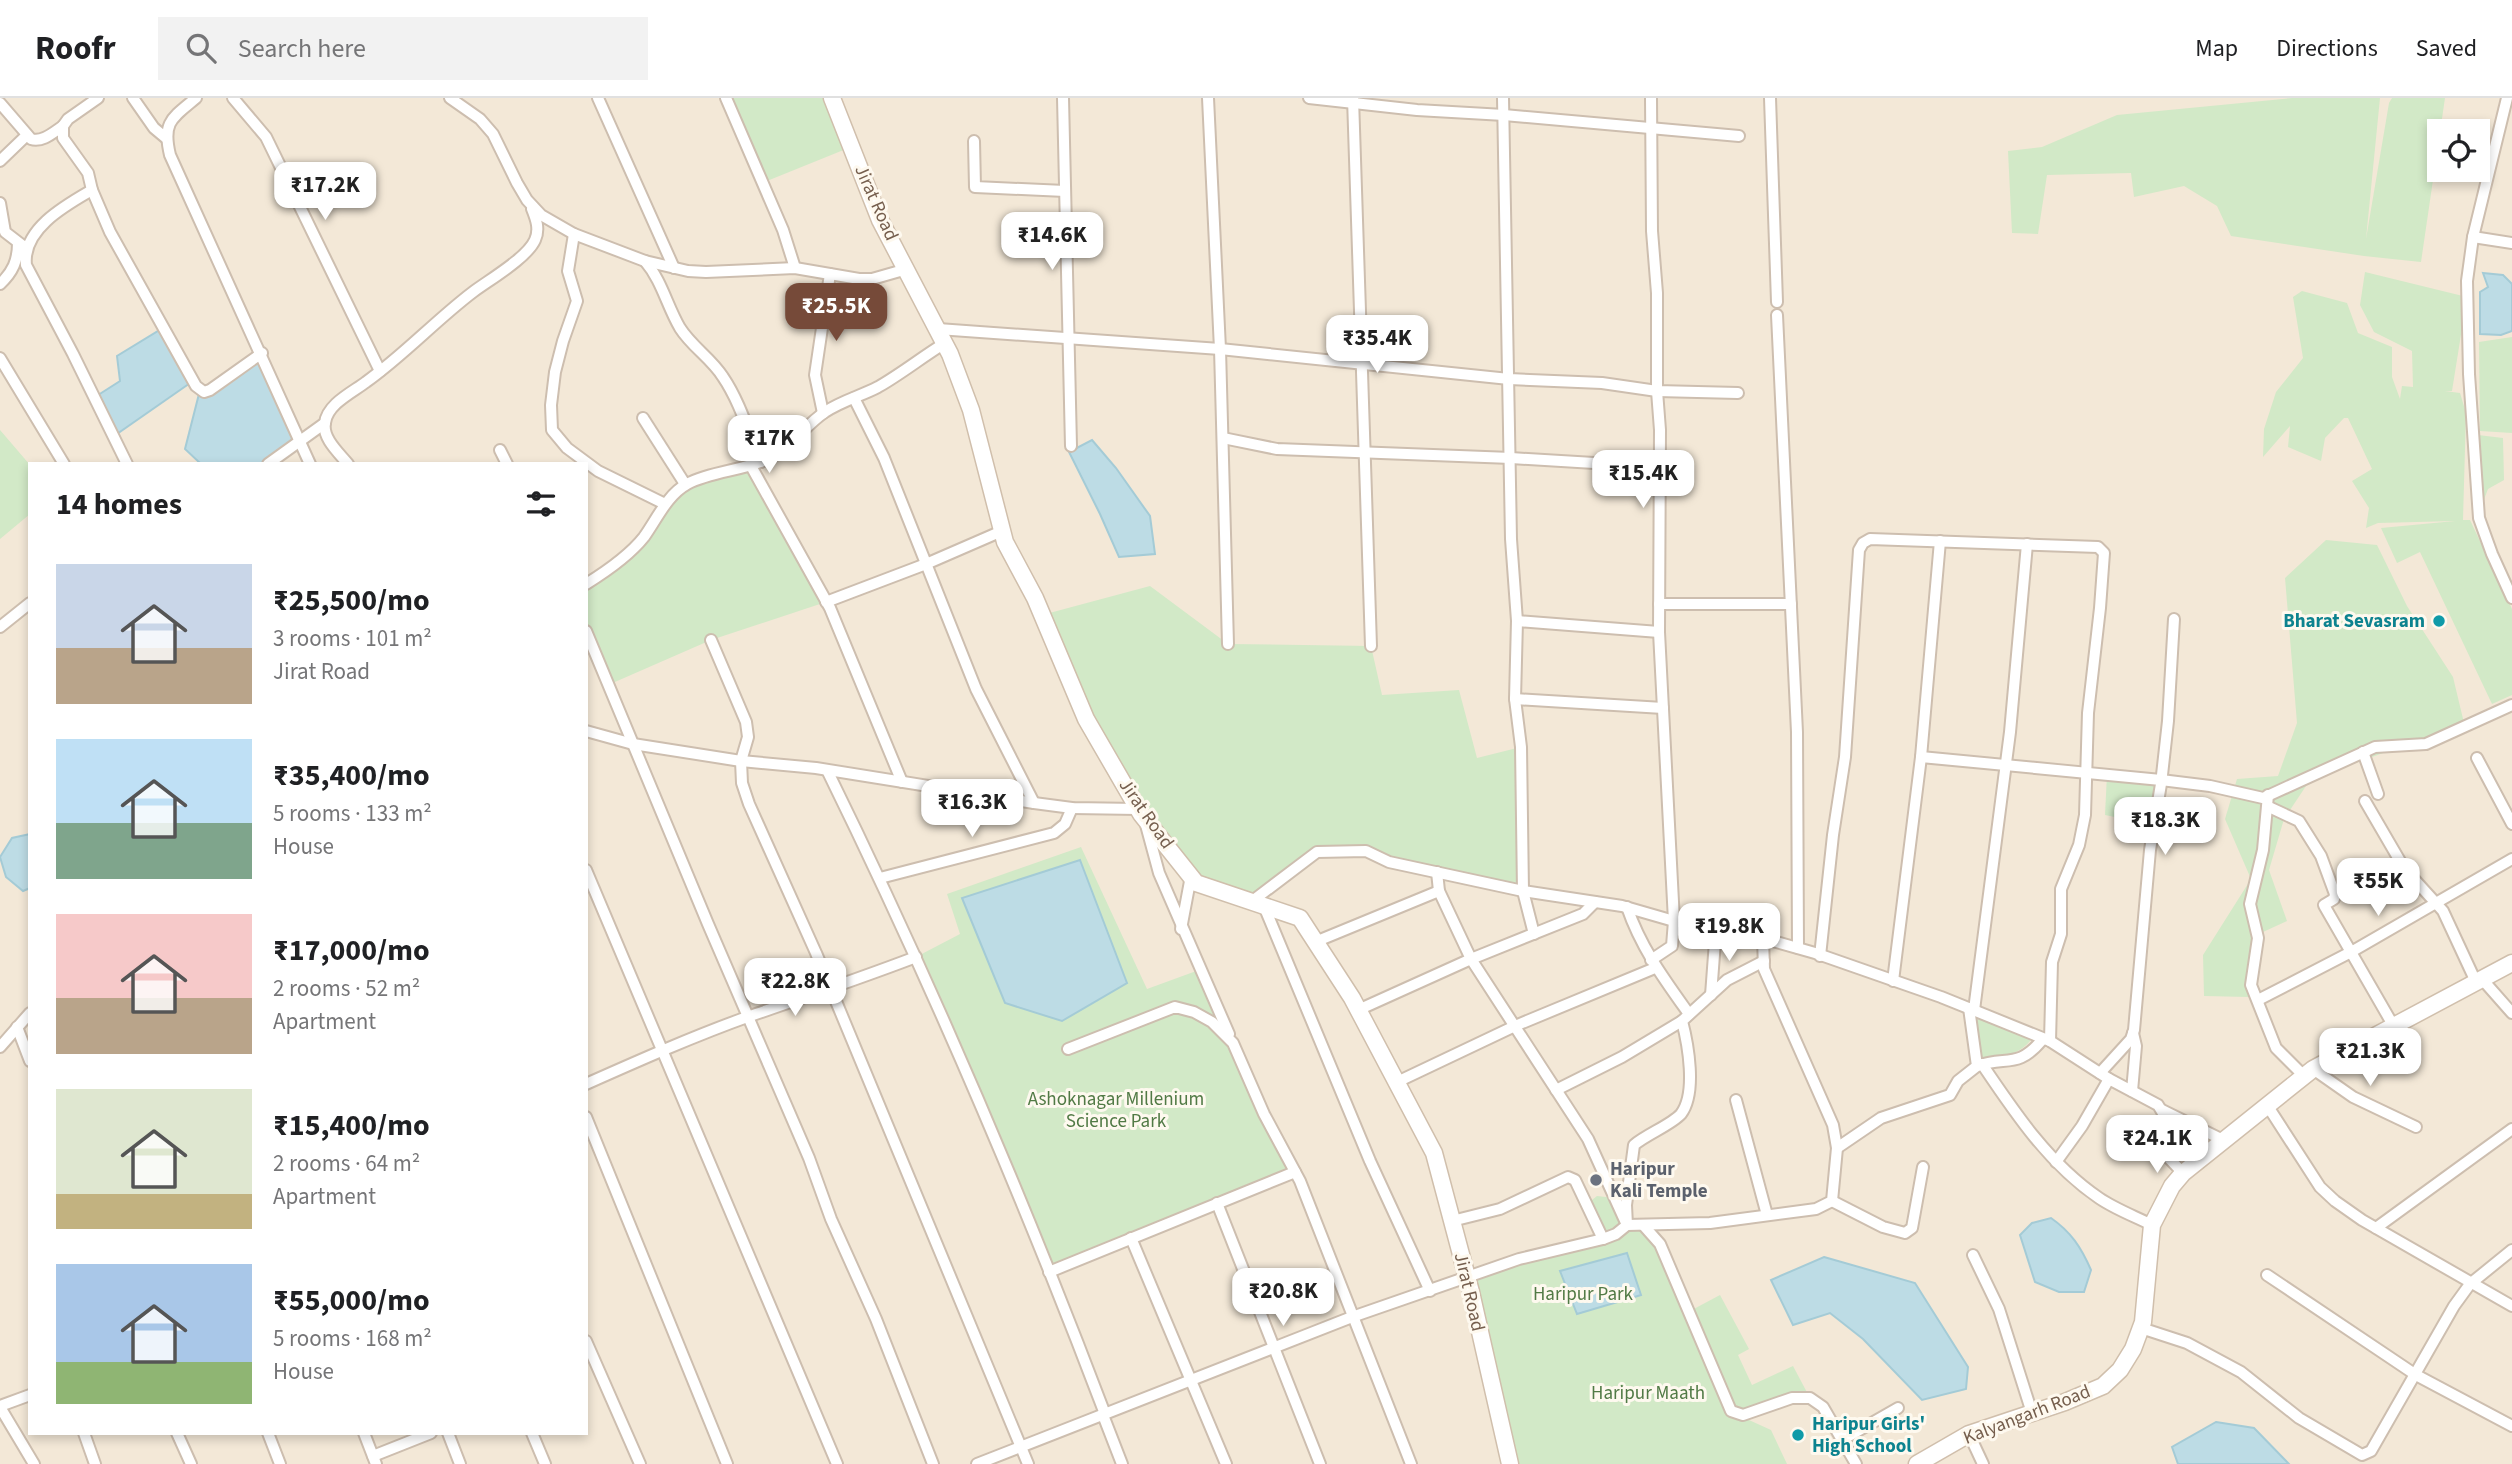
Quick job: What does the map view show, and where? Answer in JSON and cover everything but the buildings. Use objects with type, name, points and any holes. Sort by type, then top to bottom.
[{"type":"main road","name":"Jirat Road","points":[[832,98],[880,220],[941,336],[971,410],[1005,542],[1035,598],[1086,719],[1141,813],[1196,883],[1300,918],[1358,1010],[1434,1153],[1467,1278],[1510,1464]]},
{"type":"main road","name":"Kalyangarh Road","points":[[1917,1464],[1969,1434],[2103,1386],[2120,1370],[2133,1349],[2141,1328],[2150,1268],[2152,1225],[2172,1186],[2183,1173],[2308,1073],[2512,963]]},
{"type":"street","points":[[132,98],[154,128],[166,138]]},
{"type":"street","points":[[196,98],[173,118],[167,127],[166,138],[170,155],[309,462]]},
{"type":"street","points":[[233,98],[266,136],[380,371]]},
{"type":"street","points":[[271,462],[325,423],[333,407],[380,371],[465,298],[526,252],[534,242],[538,230],[536,219],[493,134],[480,119],[450,98]]},
{"type":"street","points":[[599,98],[674,268]]},
{"type":"street","points":[[726,98],[774,209],[795,268]]},
{"type":"street","points":[[1063,98],[1071,446]]},
{"type":"street","points":[[1208,98],[1220,349],[1228,644]]},
{"type":"street","points":[[1309,98],[1417,110],[1739,136]]},
{"type":"street","points":[[1503,98],[1511,539],[1517,621],[1515,699],[1521,747],[1524,891],[1534,934]]},
{"type":"street","points":[[1397,1082],[1653,964],[1672,946],[1674,921],[1659,632],[1660,467],[1657,293],[1652,231],[1651,98]]},
{"type":"street","points":[[1770,98],[1777,302]]},
{"type":"street","points":[[0,103],[27,135],[36,141],[63,126],[90,100]]},
{"type":"street","points":[[2509,100],[2473,237],[2468,281],[2469,374],[2479,518],[2512,598]]},
{"type":"street","points":[[1353,101],[1371,646]]},
{"type":"street","points":[[63,126],[63,138],[88,173],[92,190],[110,232],[200,390],[210,390],[262,353]]},
{"type":"street","points":[[0,161],[27,135]]},
{"type":"street","points":[[974,141],[975,187],[1065,191]]},
{"type":"street","points":[[0,284],[14,267],[22,246],[53,213],[92,190]]},
{"type":"street","points":[[527,200],[548,220],[574,234],[645,261],[674,268],[706,272],[795,268],[859,279],[872,279],[907,269]]},
{"type":"street","points":[[0,203],[5,232],[22,246],[34,284],[74,354],[126,462]]},
{"type":"street","points":[[574,234],[568,271],[578,301],[555,372],[551,405],[552,430],[567,448],[586,462]]},
{"type":"street","points":[[2473,237],[2512,243]]},
{"type":"street","points":[[645,261],[660,281],[688,340],[711,360],[725,379],[756,464],[826,601],[902,782]]},
{"type":"street","points":[[823,413],[816,375],[830,274]]},
{"type":"street","points":[[1777,315],[1797,732],[1798,948]]},
{"type":"street","points":[[588,583],[642,539],[665,504],[685,485],[704,477],[756,464],[786,447],[823,413],[876,388],[941,336],[1220,349],[1509,379],[1602,383],[1657,391],[1738,393]]},
{"type":"street","points":[[0,358],[63,462]]},
{"type":"street","points":[[854,398],[884,458],[976,689],[1034,803]]},
{"type":"street","points":[[643,418],[685,485]]},
{"type":"street","points":[[325,423],[327,437],[346,462]]},
{"type":"street","points":[[1223,438],[1277,449],[1660,467]]},
{"type":"street","points":[[500,450],[506,462]]},
{"type":"street","points":[[588,464],[665,504]]},
{"type":"street","points":[[826,601],[926,564],[1002,531]]},
{"type":"street","points":[[1820,956],[1833,835],[1845,757],[1859,550],[1863,543],[1870,539],[2098,547],[2104,553],[2088,713],[2084,772],[2085,816],[2079,845],[2061,889],[2061,934],[2052,962],[2046,1040],[2022,1058],[2011,1062],[1979,1065],[1958,1081],[1950,1094],[1881,1118],[1837,1148]]},
{"type":"street","points":[[1893,981],[1921,757],[1940,541]]},
{"type":"street","points":[[2027,544],[2006,765],[1971,1009],[1979,1065],[2056,1161],[2077,1182],[2102,1200],[2152,1225]]},
{"type":"street","points":[[1659,604],[1791,604]]},
{"type":"street","points":[[0,627],[28,605]]},
{"type":"street","points":[[2056,1161],[2082,1126],[2104,1076],[2133,1033],[2150,850],[2168,721],[2174,619]]},
{"type":"street","points":[[1517,621],[1659,632]]},
{"type":"street","points":[[588,636],[809,1158],[831,1219],[876,1319],[933,1464]]},
{"type":"street","points":[[711,640],[747,722],[748,737],[741,761],[742,783],[750,804],[831,989],[1028,1464]]},
{"type":"street","points":[[1515,699],[1663,708]]},
{"type":"street","points":[[2268,801],[2362,752],[2375,747],[2426,744],[2512,705]]},
{"type":"street","points":[[588,732],[633,744],[741,761],[827,770],[1072,808],[1141,813],[1153,858],[1181,929],[1264,1114],[1295,1172],[1411,1464]]},
{"type":"street","points":[[2362,752],[2378,794]]},
{"type":"street","points":[[1921,757],[2161,780],[2210,786],[2263,798],[2299,821],[2321,856],[2335,894],[2334,899],[2326,903],[2325,907],[2393,1026]]},
{"type":"street","points":[[2477,758],[2512,824]]},
{"type":"street","points":[[827,770],[880,878],[975,1088],[1122,1464]]},
{"type":"street","points":[[2268,801],[2263,850],[2250,904],[2258,939],[2251,985],[2276,1048],[2308,1073],[2416,1127]]},
{"type":"street","points":[[2365,801],[2404,868],[2443,911],[2479,980],[2512,1013]]},
{"type":"street","points":[[880,878],[1054,833],[1065,824],[1072,808]]},
{"type":"street","points":[[1430,1290],[1370,1161],[1258,904],[1317,852],[1366,851],[1389,862],[1524,891],[1627,907],[1674,921],[1763,938],[1798,948],[1971,1009],[2046,1040],[2158,1105],[2162,1110],[2223,1140]]},
{"type":"street","points":[[2258,1000],[2351,951],[2512,859]]},
{"type":"street","points":[[1437,872],[1439,891],[1471,959],[1588,1139],[1627,1225]]},
{"type":"street","points":[[588,875],[837,1464]]},
{"type":"street","points":[[1181,929],[1191,876]]},
{"type":"street","points":[[1315,942],[1439,891]]},
{"type":"street","points":[[1358,1010],[1471,959],[1583,914],[1595,902]]},
{"type":"street","points":[[1627,907],[1637,936],[1686,1017],[1690,1086],[1680,1115],[1634,1145],[1626,1205],[1627,1225]]},
{"type":"street","points":[[1711,995],[1716,928]]},
{"type":"street","points":[[1763,938],[1764,969],[1833,1125],[1837,1148],[1832,1201]]},
{"type":"street","points":[[588,1083],[748,1017],[916,957]]},
{"type":"street","points":[[1556,1090],[1622,1057],[1686,1017],[1727,980],[1763,961]]},
{"type":"street","points":[[1068,1049],[1175,1007],[1194,1012],[1212,1022],[1233,1043]]},
{"type":"street","points":[[0,1047],[28,1015]]},
{"type":"street","points":[[17,1027],[28,1056]]},
{"type":"street","points":[[2132,1091],[2136,1046],[2133,1033]]},
{"type":"street","points":[[1736,1100],[1767,1215]]},
{"type":"street","points":[[2267,1105],[2320,1187],[2335,1201],[2470,1284],[2512,1306]]},
{"type":"street","points":[[2162,1110],[2166,1127],[2163,1152],[2183,1173]]},
{"type":"street","points":[[588,1122],[727,1464]]},
{"type":"street","points":[[2376,1228],[2512,1129]]},
{"type":"street","points":[[1832,1201],[1884,1227],[1905,1233],[1912,1228],[1923,1167]]},
{"type":"street","points":[[1049,1272],[1295,1172]]},
{"type":"street","points":[[1452,1221],[1500,1209],[1568,1177],[1575,1180],[1603,1239]]},
{"type":"street","points":[[977,1464],[1352,1317],[1519,1259],[1603,1239],[1616,1234],[1627,1225],[1710,1223],[1816,1209],[1832,1201]]},
{"type":"street","points":[[1217,1203],[1320,1464]]},
{"type":"street","points":[[1644,1226],[1660,1244],[1731,1411],[1743,1415],[1792,1398],[1810,1398],[1823,1407],[1856,1464]]},
{"type":"street","points":[[1131,1238],[1226,1464]]},
{"type":"street","points":[[2364,1464],[2454,1306],[2470,1284],[2512,1250]]},
{"type":"street","points":[[1973,1255],[1999,1309],[2032,1413]]},
{"type":"street","points":[[2267,1275],[2416,1375],[2512,1426]]},
{"type":"street","points":[[2141,1328],[2187,1343],[2209,1354],[2241,1372],[2299,1418],[2362,1455],[2371,1451]]},
{"type":"street","points":[[588,1346],[640,1464]]},
{"type":"street","points":[[28,1396],[0,1406],[34,1464]]},
{"type":"street","points":[[1842,1440],[1898,1408]]},
{"type":"street","points":[[1969,1434],[1983,1464]]},
{"type":"street","points":[[85,1435],[95,1464]]},
{"type":"street","points":[[178,1435],[191,1464]]},
{"type":"street","points":[[269,1435],[280,1464]]},
{"type":"street","points":[[365,1435],[374,1460],[427,1435]]},
{"type":"street","points":[[449,1435],[460,1464]]},
{"type":"street","points":[[533,1435],[545,1464]]},
{"type":"shaded area","points":[[0,98],[2512,98],[2512,1464],[0,1464]]},
{"type":"green space","points":[[726,98],[833,98],[851,147],[762,183]]},
{"type":"green space","points":[[2292,98],[2380,98],[2366,239],[2389,103],[2392,98],[2445,98],[2442,119],[2427,119],[2427,182],[2433,182],[2421,262],[2231,236],[2217,206],[2184,186],[2134,197],[2131,173],[2047,175],[2038,234],[2012,233],[2008,151],[2042,147],[2117,115]]},
{"type":"green space","points":[[2365,272],[2467,297],[2452,391],[2445,391],[2460,393],[2466,413],[2463,520],[2470,520],[2512,609],[2512,695],[2492,704],[2420,552],[2397,563],[2381,528],[2455,521],[2378,523],[2366,528],[2369,508],[2352,481],[2372,469],[2348,418],[2344,418],[2325,438],[2321,461],[2288,447],[2290,426],[2263,457],[2264,429],[2276,392],[2303,358],[2293,297],[2302,291],[2347,303],[2358,333],[2392,347],[2392,377],[2400,399],[2402,386],[2413,387],[2412,351],[2374,332],[2360,305]]},
{"type":"green space","points":[[2512,337],[2512,433],[2480,431],[2479,342]]},
{"type":"green space","points":[[0,430],[28,463],[28,516],[0,539]]},
{"type":"green space","points":[[2478,435],[2503,438],[2504,480],[2488,489],[2483,502]]},
{"type":"green space","points":[[751,466],[826,602],[711,640],[608,685],[588,636],[588,583],[618,561],[685,484]]},
{"type":"green space","points":[[2326,540],[2377,545],[2407,606],[2453,677],[2464,723],[2310,780],[2284,819],[2269,870],[2287,921],[2263,932],[2261,963],[2249,997],[2204,996],[2203,955],[2251,879],[2225,819],[2237,779],[2278,776],[2297,723],[2285,578]]},
{"type":"green space","points":[[1150,586],[1228,644],[1371,646],[1382,695],[1459,690],[1477,758],[1521,747],[1523,891],[1366,851],[1317,852],[1251,902],[1196,883],[1144,818],[1042,615]]},
{"type":"green space","points":[[2107,774],[2161,780],[2154,825],[2105,815]]},
{"type":"green space","name":"Ashoknagar Millenium Science Park","points":[[1081,847],[1147,989],[1199,970],[1295,1172],[1049,1272],[916,957],[960,934],[947,894]]},
{"type":"green space","points":[[1971,1010],[2034,1036],[2014,1053],[1975,1060]]},
{"type":"green space","points":[[1597,1196],[1615,1198],[1627,1225],[1644,1226],[1690,1311],[1720,1295],[1749,1349],[1738,1355],[1752,1385],[1793,1366],[1810,1398],[1738,1415],[1771,1430],[1787,1464],[1510,1464],[1467,1278],[1602,1239],[1587,1204]]},
{"type":"water","points":[[2483,273],[2503,275],[2512,284],[2512,331],[2501,335],[2480,334],[2480,292],[2488,287]]},
{"type":"water","points":[[163,328],[193,381],[114,436],[95,397],[120,381],[117,356]]},
{"type":"water","points":[[262,353],[300,441],[271,462],[199,462],[185,449],[200,390]]},
{"type":"water","points":[[1092,440],[1150,516],[1155,554],[1119,557],[1069,452]]},
{"type":"water","points":[[28,834],[28,889],[23,891],[6,877],[0,857],[12,838]]},
{"type":"water","points":[[1080,860],[1127,983],[1062,1021],[1005,1003],[962,898]]},
{"type":"water","points":[[2051,1218],[2075,1241],[2091,1270],[2084,1292],[2059,1292],[2035,1282],[2020,1235],[2032,1223]]},
{"type":"water","points":[[1627,1253],[1641,1295],[1577,1314],[1560,1271]]},
{"type":"water","points":[[1824,1257],[1915,1283],[1968,1367],[1966,1389],[1922,1400],[1863,1339],[1830,1313],[1793,1325],[1771,1280]]},
{"type":"water","points":[[2216,1422],[2254,1428],[2289,1464],[2178,1464],[2172,1447]]},
{"type":"place","name":"Bharat Sevasram","points":[[2439,621]]},
{"type":"place","name":"Haripur Kali Temple","points":[[1596,1180]]},
{"type":"place","name":"Haripur Girls' High School","points":[[1798,1435]]},
{"type":"park label","name":"Haripur Park","points":[[1583,1294]]},
{"type":"park label","name":"Haripur Maath","points":[[1648,1393]]}]
